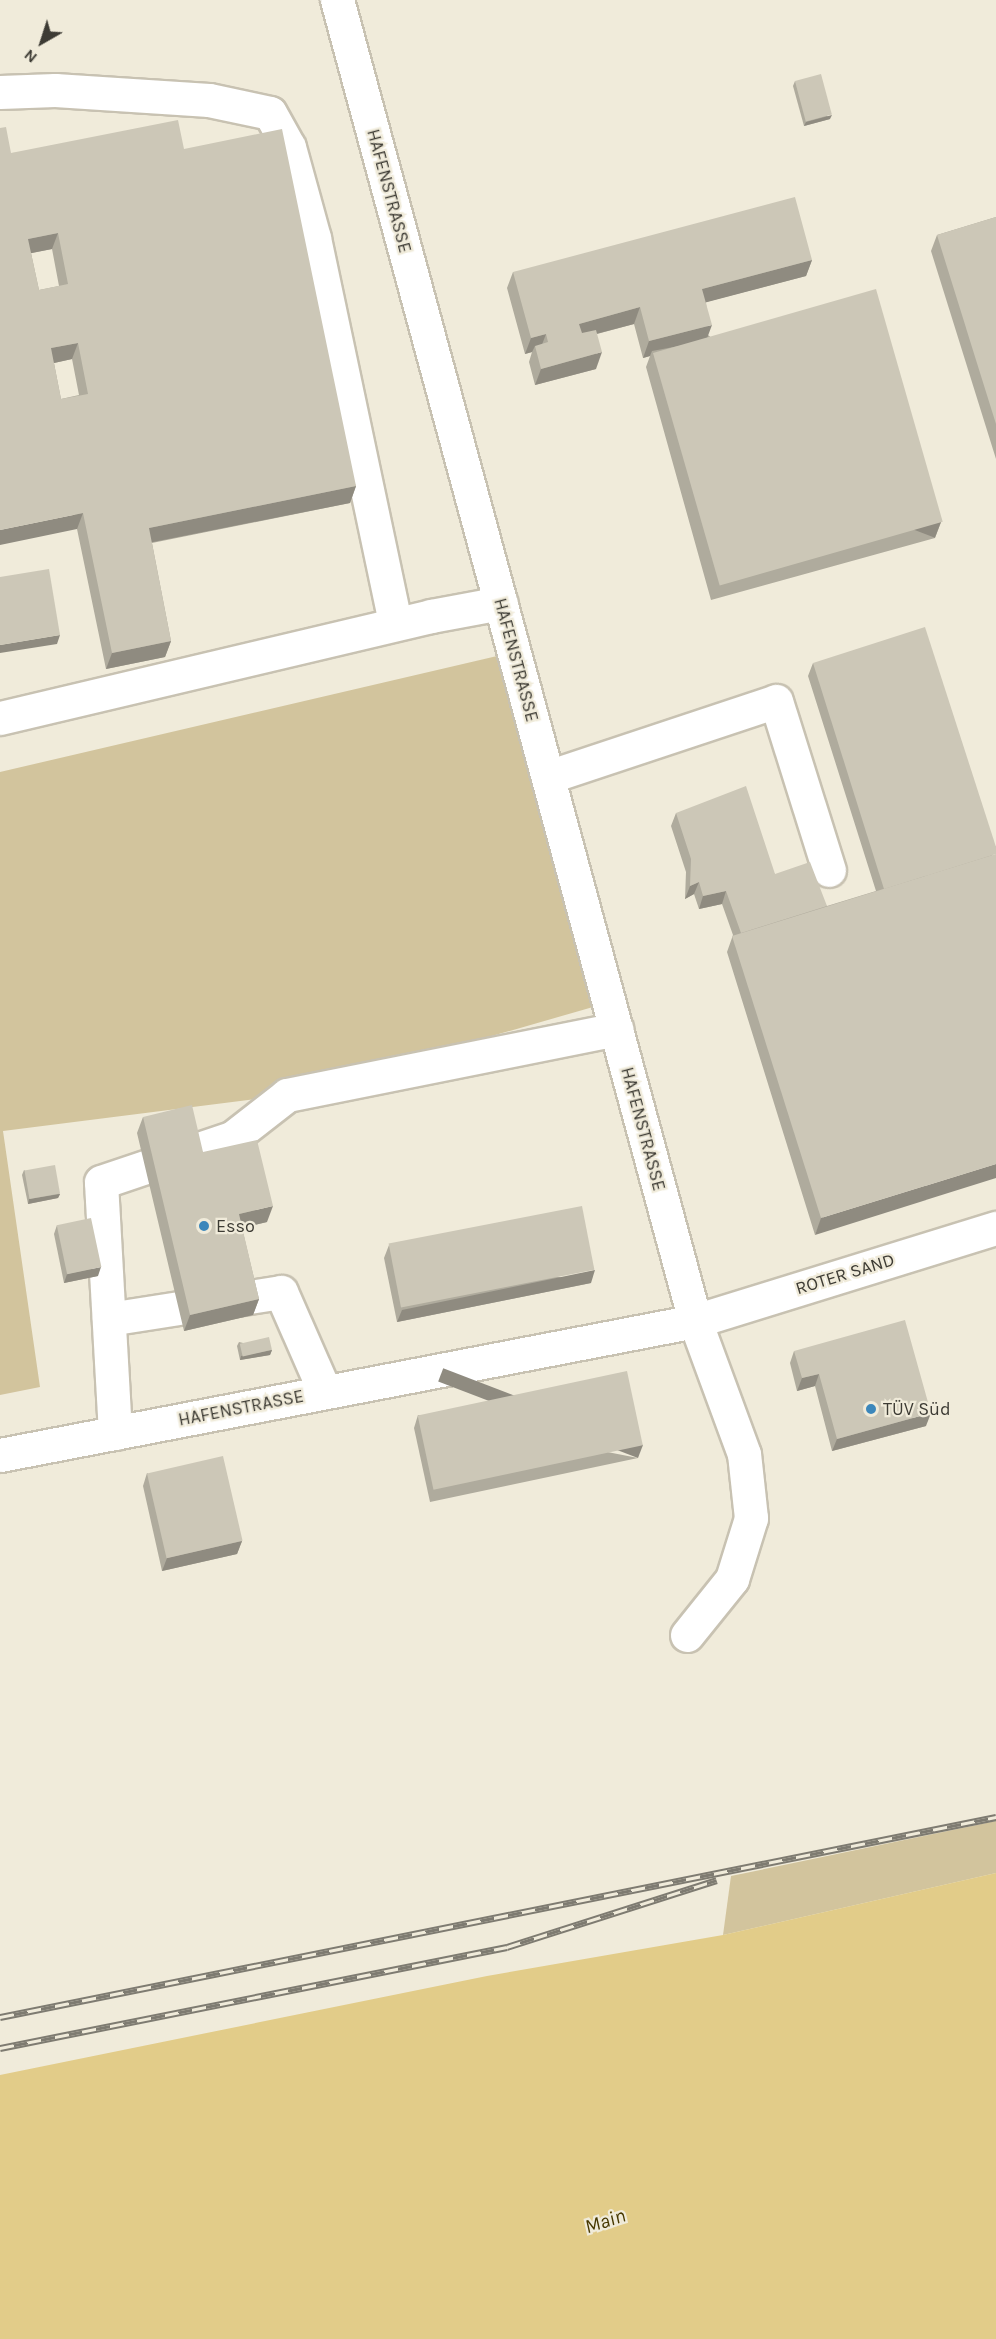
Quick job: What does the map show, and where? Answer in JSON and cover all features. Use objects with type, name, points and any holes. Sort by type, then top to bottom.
[{"type":"street","name":"HAFENSTRASSE","points":[[337,0],[695,1320],[744,1454],[751,1518],[732,1579],[687,1635]]},
{"type":"street","points":[[0,92],[56,90],[209,100],[270,113],[289,147],[314,238],[395,624]]},
{"type":"street","points":[[0,718],[395,624],[501,603]]},
{"type":"street","points":[[548,777],[776,701],[829,870]]},
{"type":"street","points":[[115,1433],[101,1182],[232,1138],[286,1095],[616,1029]]},
{"type":"street","name":"ROTER SAND","points":[[695,1320],[996,1228]]},
{"type":"street","points":[[109,1319],[281,1292],[325,1392]]},
{"type":"street","name":"HAFENSTRASSE","points":[[0,1455],[695,1320]]},
{"type":"shaded area","points":[[514,652],[593,1007],[287,1095],[3,1131],[40,1387],[0,1395],[0,772]]},
{"type":"shaded area","points":[[996,1821],[996,1873],[723,1935],[731,1876]]},
{"type":"water","name":"Main","points":[[996,1873],[996,2339],[0,2339],[0,2075],[487,1976],[723,1935]]},
{"type":"building","points":[[821,74],[832,115],[806,122],[795,81]]},
{"type":"building","points":[[178,120],[184,149],[282,129],[356,486],[149,528],[171,641],[112,653],[83,513],[0,530],[0,128],[6,127],[11,153]],"holes":[[[58,233],[68,284],[39,290],[28,239]],[[78,343],[88,394],[61,399],[51,348]]]},
{"type":"building","points":[[795,197],[812,260],[702,289],[712,325],[649,341],[640,307],[579,324],[582,333],[596,330],[602,352],[541,369],[535,346],[548,342],[546,334],[531,338],[513,272]]},
{"type":"building","points":[[996,217],[996,424],[937,235]]},
{"type":"building","points":[[876,289],[943,522],[720,586],[653,353]]},
{"type":"building","points":[[49,569],[60,635],[0,645],[0,577]]},
{"type":"building","points":[[925,627],[996,847],[996,854],[884,889],[813,663]]},
{"type":"building","points":[[746,786],[775,874],[810,862],[827,906],[741,933],[726,891],[703,896],[699,882],[690,886],[691,859],[676,813]]},
{"type":"building","points":[[996,854],[996,1164],[821,1218],[732,936]]},
{"type":"building","name":"Esso","points":[[192,1105],[203,1152],[257,1140],[273,1206],[239,1214],[259,1299],[190,1315],[143,1117]]},
{"type":"building","points":[[55,1165],[60,1194],[30,1199],[24,1170]]},
{"type":"building","points":[[582,1206],[594,1270],[401,1307],[389,1244]]},
{"type":"building","points":[[91,1218],[101,1267],[67,1274],[57,1225]]},
{"type":"building","name":"TÜV Süd","points":[[905,1320],[931,1413],[837,1439],[819,1374],[802,1378],[794,1351]]},
{"type":"building","points":[[269,1337],[272,1350],[243,1356],[240,1344]]},
{"type":"building","points":[[627,1371],[643,1445],[433,1490],[418,1415]]},
{"type":"building","points":[[223,1456],[243,1541],[167,1558],[147,1474]]},
{"type":"railway","points":[[0,2017],[996,1817]]},
{"type":"railway","points":[[0,2048],[507,1947],[717,1880]]},
{"type":"place","name":"Esso","points":[[204,1226]]},
{"type":"place","name":"TÜV Süd","points":[[871,1409]]}]
